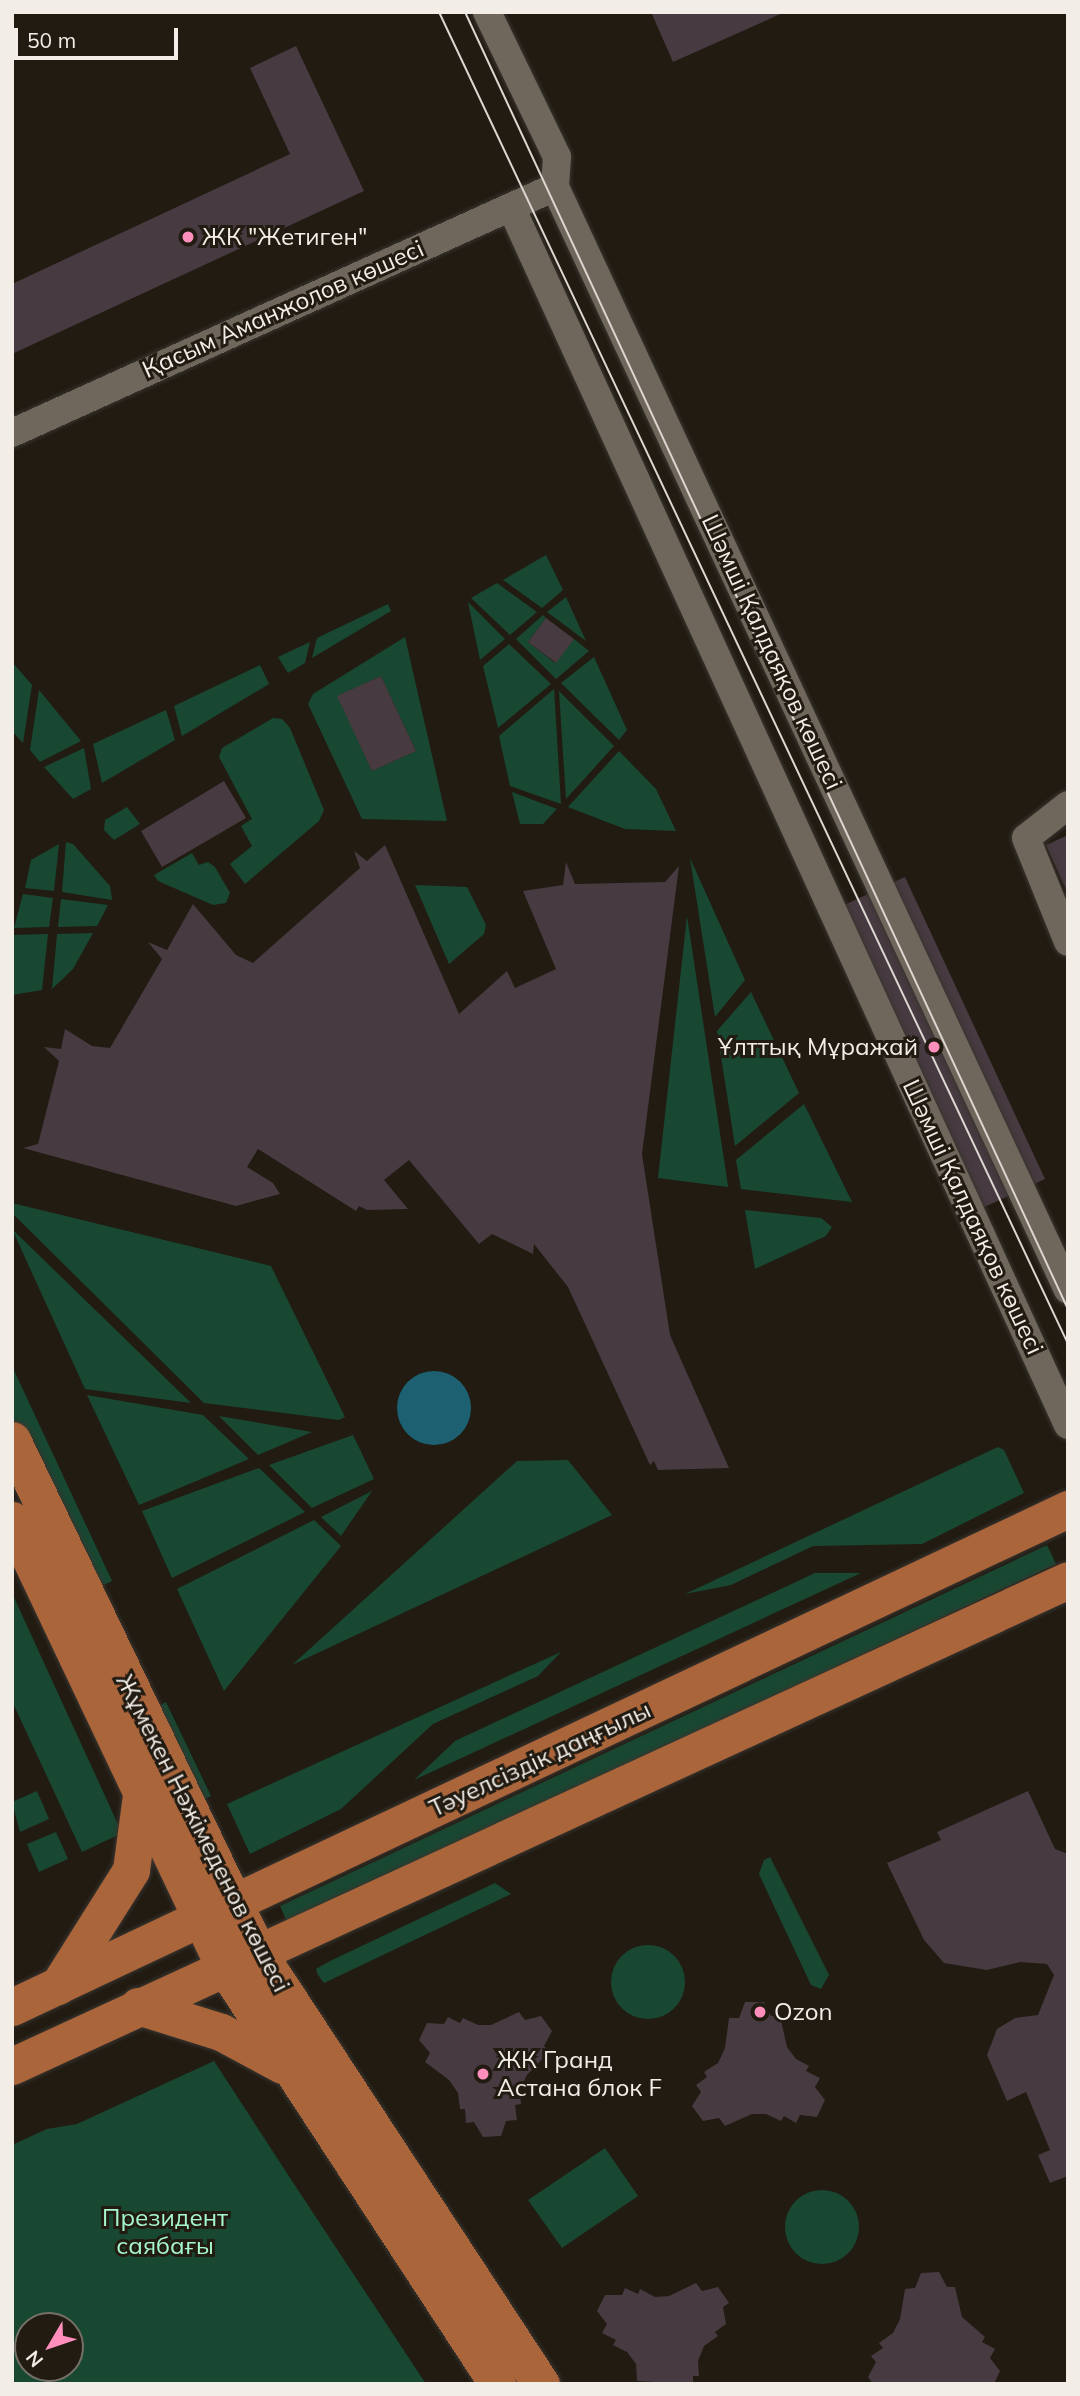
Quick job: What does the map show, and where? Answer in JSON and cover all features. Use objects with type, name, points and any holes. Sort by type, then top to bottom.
[{"type":"main road","name":"Жұмекен Нәжімеденов көшесі","points":[[12,1440],[257,1951],[541,2384]]},
{"type":"main road","name":"Тәуелсіздік даңғылы","points":[[12,2007],[235,1905],[1068,1509]]},
{"type":"main road","name":"Жұмекен Нәжімеденов көшесі","points":[[12,1520],[224,1966],[289,2070],[497,2378]]},
{"type":"main road","points":[[12,2066],[224,1966],[1068,1580]]},
{"type":"main road","points":[[58,1986],[131,1870],[141,1794]]},
{"type":"main road","points":[[138,2006],[221,2032],[289,2070]]},
{"type":"street","name":"Шәмші Қалдаяқов көшесі","points":[[487,12],[556,156],[555,187],[1068,1290]]},
{"type":"street","name":"Қасым Аманжолов көшесі","points":[[12,433],[555,187]]},
{"type":"street","name":"Шәмші Қалдаяқов көшесі","points":[[511,207],[1068,1424]]},
{"type":"street","points":[[1068,804],[1026,838],[1068,942]]},
{"type":"green space","points":[[546,555],[563,590],[542,608],[503,580]]},
{"type":"green space","points":[[497,583],[537,612],[510,635],[471,598]]},
{"type":"green space","points":[[566,597],[586,641],[547,612]]},
{"type":"green space","points":[[468,602],[505,639],[480,660]]},
{"type":"green space","points":[[388,604],[391,611],[312,658],[317,638]]},
{"type":"green space","points":[[543,615],[546,618],[528,642],[555,663],[574,639],[589,651],[556,679],[516,639]]},
{"type":"green space","points":[[405,637],[447,821],[362,819],[308,704],[313,694]],"holes":[[[381,676],[416,751],[372,771],[338,696]]]},
{"type":"green space","points":[[310,642],[305,663],[288,673],[278,657]]},
{"type":"green space","points":[[509,644],[551,684],[498,728],[483,666]]},
{"type":"green space","points":[[594,657],[627,730],[619,740],[561,683]]},
{"type":"green space","points":[[12,662],[32,685],[23,743],[12,731]]},
{"type":"green space","points":[[260,665],[269,684],[182,736],[174,706]]},
{"type":"green space","points":[[554,689],[561,804],[510,786],[499,736]]},
{"type":"green space","points":[[39,690],[81,741],[40,762],[30,750]]},
{"type":"green space","points":[[559,691],[614,746],[566,799]]},
{"type":"green space","points":[[166,710],[175,740],[102,783],[93,744]]},
{"type":"green space","points":[[273,718],[282,719],[290,728],[324,810],[319,821],[245,884],[230,864],[252,846],[241,826],[252,819],[219,757],[222,748]]},
{"type":"green space","points":[[84,748],[91,789],[73,799],[44,767]]},
{"type":"green space","points":[[619,751],[656,789],[676,831],[625,829],[568,807]]},
{"type":"green space","points":[[512,792],[557,809],[543,824],[520,824]]},
{"type":"green space","points":[[127,807],[140,824],[114,840],[104,830],[105,820]]},
{"type":"green space","points":[[66,842],[73,844],[110,886],[112,900],[62,892]]},
{"type":"green space","points":[[59,844],[54,891],[25,888],[31,860]]},
{"type":"green space","points":[[192,853],[199,865],[208,862],[215,867],[230,893],[226,903],[213,905],[158,881],[154,875]]},
{"type":"green space","points":[[690,858],[745,980],[715,1017]]},
{"type":"green space","points":[[415,885],[467,887],[486,925],[484,934],[449,964]]},
{"type":"green space","points":[[23,894],[53,898],[49,927],[14,928]]},
{"type":"green space","points":[[61,899],[108,905],[97,926],[58,927]]},
{"type":"green space","points":[[687,916],[728,1186],[728,1187],[658,1178]]},
{"type":"green space","points":[[93,933],[73,969],[52,989],[57,934]]},
{"type":"green space","points":[[48,934],[42,990],[12,995],[12,935]]},
{"type":"green space","points":[[751,992],[799,1093],[735,1146],[717,1031]]},
{"type":"green space","points":[[804,1104],[852,1202],[741,1189],[736,1160]]},
{"type":"green space","points":[[12,1203],[271,1266],[345,1417],[339,1420],[204,1403],[12,1213]]},
{"type":"green space","points":[[745,1210],[821,1218],[832,1227],[826,1236],[755,1269]]},
{"type":"green space","points":[[12,1229],[191,1403],[85,1389]]},
{"type":"green space","points":[[12,1366],[112,1581],[104,1585],[70,1541],[12,1416]]},
{"type":"green space","points":[[87,1395],[203,1415],[249,1459],[139,1505]]},
{"type":"green space","points":[[219,1416],[312,1432],[258,1455]]},
{"type":"green space","points":[[353,1435],[374,1479],[312,1508],[269,1465]]},
{"type":"green space","points":[[998,1447],[1004,1450],[1024,1493],[922,1544],[813,1546],[731,1585],[685,1594]]},
{"type":"green space","points":[[568,1460],[612,1515],[292,1665],[517,1461]]},
{"type":"green space","points":[[259,1468],[305,1512],[172,1578],[142,1511]]},
{"type":"green space","points":[[372,1491],[341,1536],[321,1517]]},
{"type":"green space","points":[[314,1520],[341,1546],[224,1691],[177,1589]]},
{"type":"green space","points":[[1047,1545],[1056,1564],[288,1924],[280,1906]]},
{"type":"green space","points":[[815,1573],[861,1573],[414,1780],[455,1741]]},
{"type":"green space","points":[[12,1593],[122,1833],[82,1852],[12,1701]]},
{"type":"green space","points":[[561,1652],[538,1676],[433,1724],[341,1809],[250,1854],[227,1804]]},
{"type":"green space","points":[[166,1702],[211,1796],[196,1803],[178,1766],[161,1705]]},
{"type":"green space","points":[[37,1791],[49,1819],[20,1832],[12,1802]]},
{"type":"green space","points":[[56,1832],[68,1859],[39,1872],[27,1844]]},
{"type":"green space","points":[[770,1857],[829,1975],[821,1989],[811,1985],[759,1874],[764,1860]]},
{"type":"green space","points":[[495,1883],[511,1894],[324,1983],[318,1975],[316,1969],[330,1961]]},
{"type":"green space","points":[[641,1945],[655,1945],[669,1951],[679,1961],[685,1982],[683,1996],[669,2013],[655,2019],[641,2019],[627,2013],[617,2003],[611,1989],[611,1975],[617,1961],[627,1951]]},
{"type":"green space","name":"Президент саябағы","points":[[214,2061],[426,2384],[12,2384],[12,2145],[47,2129],[77,2124]]},
{"type":"green space","points":[[605,2148],[638,2196],[562,2248],[528,2200]]},
{"type":"green space","points":[[829,2190],[849,2200],[857,2213],[857,2241],[849,2254],[836,2262],[815,2264],[795,2254],[787,2241],[785,2220],[795,2200],[808,2192]]},
{"type":"water","points":[[434,1371],[455,1377],[465,1387],[471,1408],[465,1429],[455,1439],[434,1445],[413,1439],[403,1429],[397,1408],[403,1387],[413,1377]]},
{"type":"building","points":[[651,12],[785,12],[673,62]]},
{"type":"building","name":"ЖК \"Жетиген\"","points":[[296,46],[364,191],[12,354],[12,284],[290,154],[250,68]]},
{"type":"building","points":[[546,618],[574,639],[556,663],[528,642]]},
{"type":"building","points":[[381,676],[416,751],[372,771],[337,696]]},
{"type":"building","points":[[224,781],[246,818],[162,867],[141,831]]},
{"type":"building","points":[[1068,835],[1068,894],[1046,845]]},
{"type":"building","points":[[385,845],[459,1014],[507,971],[515,988],[556,969],[523,891],[563,885],[566,862],[575,884],[665,882],[679,866],[642,1154],[670,1335],[729,1468],[658,1470],[654,1461],[650,1465],[568,1287],[534,1244],[533,1254],[492,1234],[479,1244],[409,1160],[384,1180],[408,1209],[367,1210],[359,1206],[356,1211],[258,1149],[247,1167],[273,1183],[280,1194],[236,1206],[23,1148],[38,1144],[59,1061],[44,1047],[61,1049],[65,1029],[92,1046],[110,1048],[162,959],[148,942],[167,950],[193,904],[236,955],[253,963],[360,868],[354,851],[367,861]]},
{"type":"building","points":[[905,877],[1045,1179],[967,1215],[827,913]]},
{"type":"building","points":[[1028,1791],[1055,1849],[1068,1854],[1068,2176],[1050,2183],[1038,2155],[1050,2150],[1026,2092],[1007,2101],[987,2055],[997,2029],[1015,2018],[1038,2015],[1054,1975],[1047,1964],[1020,1962],[987,1970],[944,1963],[924,1940],[887,1863],[941,1840],[937,1832]]},
{"type":"building","name":"ЖК Гранд Астана блок F","points":[[745,2002],[764,2002],[771,2016],[780,2016],[787,2047],[796,2059],[809,2066],[806,2071],[820,2078],[815,2087],[825,2100],[817,2117],[800,2115],[796,2123],[784,2116],[781,2121],[766,2114],[752,2114],[725,2126],[719,2118],[703,2121],[692,2106],[701,2092],[696,2085],[707,2077],[704,2072],[718,2063],[725,2048],[729,2018],[739,2018]]},
{"type":"building","name":"ЖК Гранд Астана блок F","points":[[519,2012],[525,2020],[541,2016],[552,2031],[544,2046],[549,2052],[527,2075],[520,2089],[521,2104],[515,2105],[517,2120],[506,2121],[501,2136],[483,2137],[474,2122],[466,2123],[465,2109],[460,2109],[458,2093],[449,2080],[425,2062],[430,2053],[419,2040],[427,2023],[444,2024],[448,2017],[460,2023],[463,2018],[478,2025],[491,2025]]},
{"type":"building","points":[[939,2272],[947,2287],[955,2287],[962,2317],[985,2337],[982,2342],[995,2349],[990,2358],[1000,2371],[994,2384],[873,2384],[868,2377],[876,2362],[871,2356],[883,2348],[879,2343],[893,2333],[900,2319],[905,2289],[915,2288],[921,2273]]},
{"type":"building","points":[[696,2283],[702,2291],[718,2287],[729,2303],[723,2307],[726,2324],[715,2332],[718,2336],[704,2346],[698,2361],[699,2376],[693,2376],[693,2384],[637,2381],[636,2364],[627,2352],[613,2345],[616,2340],[602,2333],[607,2324],[597,2311],[605,2295],[622,2295],[625,2288],[638,2294],[640,2289],[655,2297],[669,2296]]},
{"type":"tram line","points":[[439,12],[1068,1344]]},
{"type":"tram line","points":[[465,12],[1068,1309]]},
{"type":"place","name":"ЖК \"Жетиген\"","points":[[188,237]]},
{"type":"place","name":"Ұлттық Мұражай","points":[[934,1047]]},
{"type":"place","name":"Ozon","points":[[760,2012]]},
{"type":"place","name":"ЖК Гранд Астана блок F","points":[[483,2074]]}]
